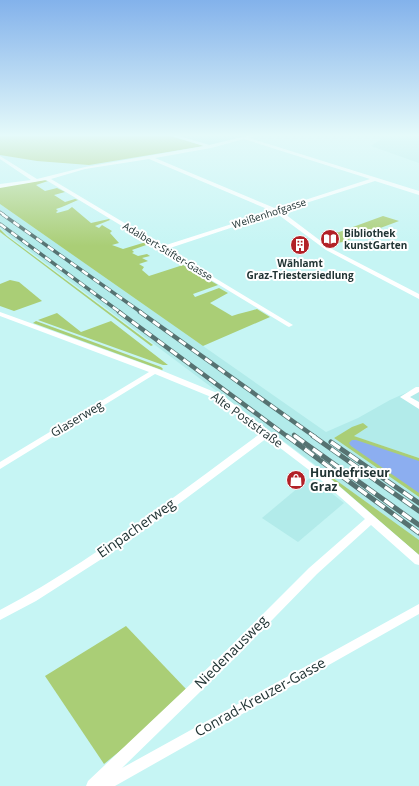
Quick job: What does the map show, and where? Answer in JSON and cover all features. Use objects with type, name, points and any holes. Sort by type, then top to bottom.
[{"type":"street","points":[[24,173],[35,180]]},
{"type":"street","points":[[0,186],[67,173]]},
{"type":"street","points":[[186,173],[277,211],[328,249],[419,297]]},
{"type":"street","points":[[355,173],[419,192]]},
{"type":"street","name":"Adalbert-Stifter-Gasse","points":[[46,178],[289,325]]},
{"type":"street","name":"Weißenhofgasse","points":[[163,248],[375,179]]},
{"type":"street","name":"Alte Poststraße","points":[[0,314],[155,371],[218,397],[322,476],[419,561]]},
{"type":"street","name":"Glaserweg","points":[[0,466],[155,371]]},
{"type":"street","points":[[419,389],[404,397],[419,406]]},
{"type":"street","name":"Einpacherweg","points":[[0,615],[32,598],[121,541],[267,433]]},
{"type":"street","name":"Niedenausweg","points":[[92,786],[235,650],[313,571],[372,520]]},
{"type":"street","name":"Conrad-Kreuzer-Gasse","points":[[102,786],[419,609]]},
{"type":"shaded area","points":[[0,204],[326,432],[358,418],[390,400],[419,387],[419,458],[353,436],[367,428],[363,423],[334,438],[419,497],[419,540],[322,470],[8,235],[0,228]]},
{"type":"shaded area","points":[[311,477],[344,503],[298,542],[262,518]]},
{"type":"green space","points":[[44,180],[48,181],[36,185],[45,191],[57,188],[65,192],[54,195],[65,202],[75,199],[78,200],[56,209],[58,211],[56,212],[57,213],[68,210],[72,207],[91,223],[109,219],[110,220],[95,226],[99,228],[102,225],[112,231],[110,233],[119,243],[112,245],[123,249],[146,242],[149,244],[132,250],[134,252],[132,253],[138,256],[147,254],[150,256],[142,258],[148,261],[139,264],[144,267],[142,270],[149,276],[183,265],[218,285],[193,294],[195,297],[219,288],[228,293],[210,303],[232,316],[257,309],[270,317],[203,346],[0,204],[0,187]]},
{"type":"green space","points":[[383,216],[399,221],[343,242],[329,244],[320,236],[331,235]]},
{"type":"green space","points":[[0,229],[7,236],[153,345],[151,346],[0,232]]},
{"type":"green space","points":[[10,280],[19,282],[42,301],[14,311],[0,306],[0,284]]},
{"type":"green space","points":[[57,313],[81,332],[111,321],[168,365],[163,365],[38,320]]},
{"type":"green space","points":[[36,321],[163,369],[162,370],[33,323]]},
{"type":"green space","points":[[363,423],[368,427],[354,436],[419,458],[419,497],[334,438],[352,427]]},
{"type":"green space","points":[[322,471],[419,540],[419,555]]},
{"type":"green space","points":[[126,626],[186,689],[126,746],[104,764],[45,676]]},
{"type":"water","points":[[352,440],[419,461],[419,493],[351,446],[349,443]]},
{"type":"railway","points":[[0,212],[4,215]]},
{"type":"railway","points":[[2,214],[142,313]]},
{"type":"railway","points":[[0,224],[121,313]]},
{"type":"railway","points":[[119,312],[288,437]]},
{"type":"railway","points":[[140,312],[315,437]]},
{"type":"railway","points":[[287,436],[419,533]]},
{"type":"railway","points":[[295,436],[419,525]]},
{"type":"railway","points":[[313,436],[419,511]]},
{"type":"railway","points":[[331,442],[419,503]]},
{"type":"place","name":"Bibliothek kunstGarten","points":[[330,239]]},
{"type":"place","name":"Wählamt Graz-Triestersiedlung","points":[[300,245]]},
{"type":"place","name":"Hundefriseur Graz","points":[[296,480]]}]
